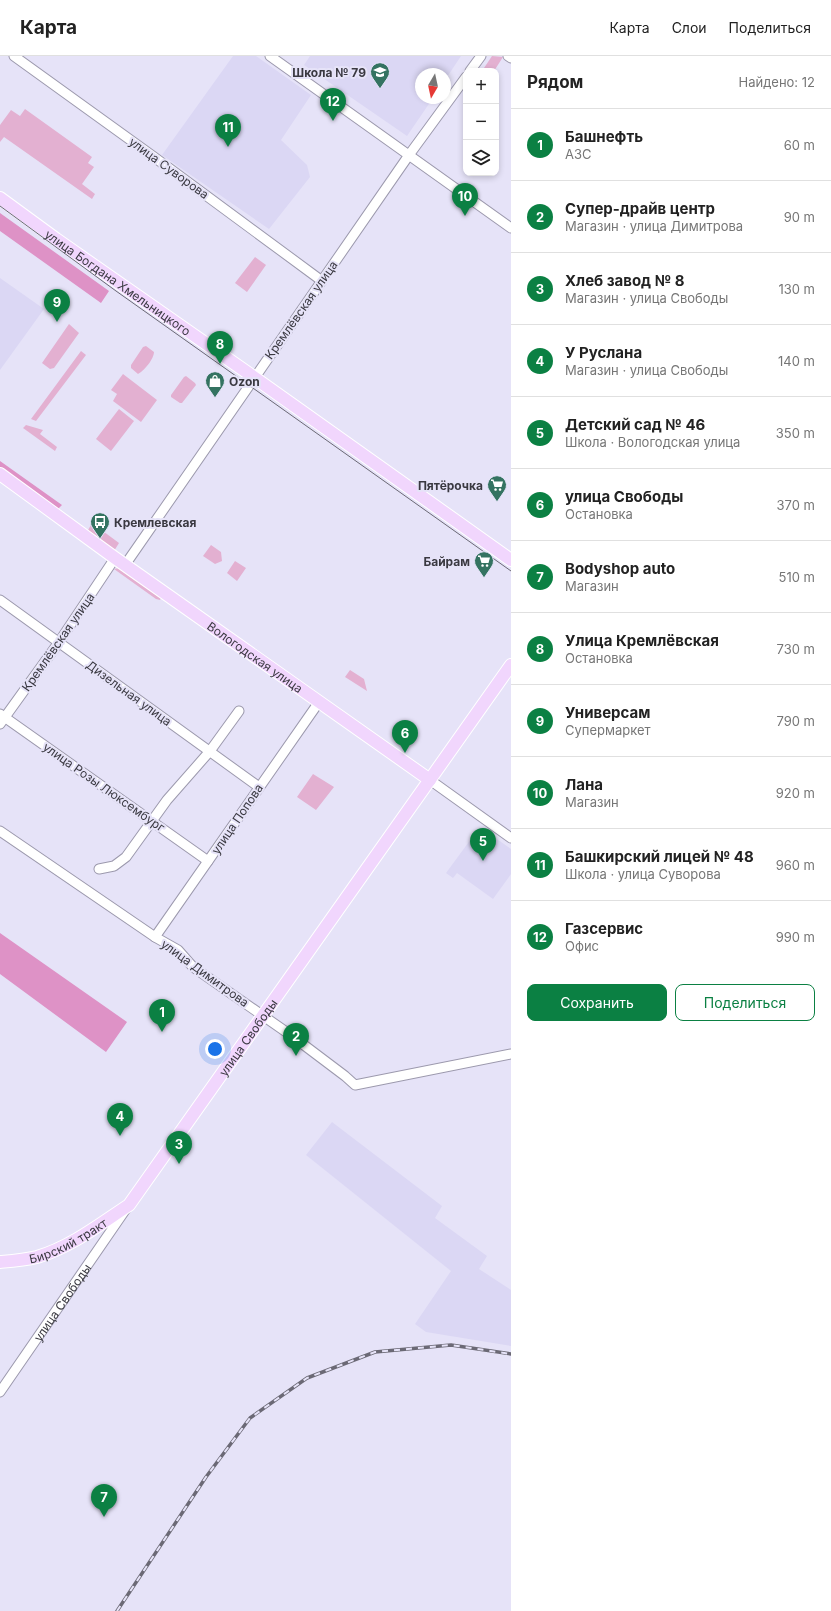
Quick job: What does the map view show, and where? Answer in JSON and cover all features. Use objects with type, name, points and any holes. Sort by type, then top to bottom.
[{"type":"main road","name":"улица Богдана Хмельницкого","points":[[0,198],[511,560]]},
{"type":"main road","name":"Вологодская улица","points":[[0,474],[115,558],[430,780]]},
{"type":"main road","name":"улица Свободы","points":[[129,1205],[511,665]]},
{"type":"main road","name":"Бирский тракт","points":[[0,1262],[20,1260],[49,1253],[81,1236],[129,1205]]},
{"type":"street","name":"улица Суворова","points":[[14,56],[322,281]]},
{"type":"street","points":[[270,56],[511,228]]},
{"type":"street","points":[[472,68],[481,56]]},
{"type":"street","name":"Кремлёвская улица","points":[[125,565],[409,155],[463,81]]},
{"type":"street","name":"Кремлёвская улица","points":[[2,718],[59,642],[115,558]]},
{"type":"street","name":"Дизельная улица","points":[[0,600],[259,787]]},
{"type":"street","name":"улица Попова","points":[[155,937],[319,702]]},
{"type":"street","points":[[99,869],[114,866],[126,857],[167,800],[210,751],[239,711]]},
{"type":"street","name":"улица Розы Люксембург","points":[[2,718],[208,861]]},
{"type":"street","name":"Вологодская улица","points":[[430,780],[511,838]]},
{"type":"street","name":"улица Димитрова","points":[[0,831],[155,937],[178,950],[193,967],[263,1015],[355,1085],[511,1054]]},
{"type":"street","name":"улица Свободы","points":[[0,1392],[129,1205]]},
{"type":"shaded area","points":[[233,56],[256,56],[311,95],[281,140],[307,165],[310,177],[269,229],[162,155]]},
{"type":"shaded area","name":"Школа № 79","points":[[310,56],[461,56],[451,71],[451,68],[415,68],[415,104],[429,104],[407,136],[304,65]]},
{"type":"shaded area","points":[[492,56],[503,57],[496,68],[484,68]]},
{"type":"shaded area","points":[[25,109],[92,157],[88,163],[94,167],[82,184],[95,194],[92,199],[4,137],[0,142],[0,125],[11,110],[20,116]]},
{"type":"shaded area","points":[[0,213],[109,291],[101,303],[0,231]]},
{"type":"shaded area","points":[[255,257],[266,265],[247,292],[235,283]]},
{"type":"shaded area","points":[[0,278],[44,309],[0,370]]},
{"type":"shaded area","points":[[69,324],[79,333],[54,368],[50,369],[42,363]]},
{"type":"shaded area","points":[[146,346],[154,352],[154,355],[143,370],[138,374],[131,368],[131,365],[143,347]]},
{"type":"shaded area","points":[[81,351],[86,355],[36,421],[31,419]]},
{"type":"shaded area","points":[[123,374],[157,400],[141,422],[113,401],[117,394],[111,390]]},
{"type":"shaded area","points":[[186,376],[196,385],[182,403],[180,403],[171,397],[171,395]]},
{"type":"shaded area","points":[[119,409],[134,421],[111,451],[96,439]]},
{"type":"shaded area","points":[[26,425],[43,430],[40,434],[57,447],[55,451],[23,428]]},
{"type":"shaded area","points":[[0,461],[62,505],[58,509],[0,467]]},
{"type":"shaded area","points":[[92,523],[119,543],[114,551],[87,532]]},
{"type":"shaded area","points":[[211,545],[221,552],[222,561],[215,564],[203,556]]},
{"type":"shaded area","points":[[235,561],[246,568],[237,581],[227,573]]},
{"type":"shaded area","points":[[119,568],[161,598],[160,600],[156,599],[114,569]]},
{"type":"shaded area","points":[[350,670],[364,679],[367,691],[345,677]]},
{"type":"shaded area","points":[[313,774],[334,787],[316,810],[297,797]]},
{"type":"shaded area","points":[[484,830],[511,849],[511,874],[493,899],[457,873],[453,878],[446,873],[471,839],[475,842]]},
{"type":"shaded area","points":[[0,933],[127,1022],[106,1052],[0,974]]},
{"type":"shaded area","points":[[332,1122],[442,1206],[435,1218],[487,1256],[479,1269],[511,1290],[511,1346],[426,1332],[415,1324],[451,1271],[306,1155]]},
{"type":"tram line","points":[[0,206],[116,291],[511,571]]},
{"type":"railway","points":[[117,1611],[206,1477],[250,1418],[307,1378],[375,1352],[451,1345],[511,1354]]},
{"type":"place","name":"Школа № 79","points":[[380,89]]},
{"type":"place","name":"Газсервис","points":[[333,121]]},
{"type":"place","name":"Башкирский лицей № 48","points":[[228,147]]},
{"type":"place","name":"Лана","points":[[465,216]]},
{"type":"place","name":"Универсам","points":[[57,322]]},
{"type":"place","name":"Улица Кремлёвская","points":[[220,364]]},
{"type":"place","name":"Ozon","points":[[215,398]]},
{"type":"place","name":"Пятёрочка","points":[[497,502]]},
{"type":"place","name":"Кремлевская","points":[[100,539]]},
{"type":"place","name":"Байрам","points":[[484,578]]},
{"type":"place","name":"улица Свободы","points":[[405,753]]},
{"type":"place","name":"Детский сад № 46","points":[[483,861]]},
{"type":"place","name":"Башнефть","points":[[162,1032]]},
{"type":"place","name":"Супер-драйв центр","points":[[296,1056]]},
{"type":"place","name":"У Руслана","points":[[120,1136]]},
{"type":"place","name":"Хлеб завод № 8","points":[[179,1164]]},
{"type":"place","name":"Bodyshop auto","points":[[104,1517]]}]
